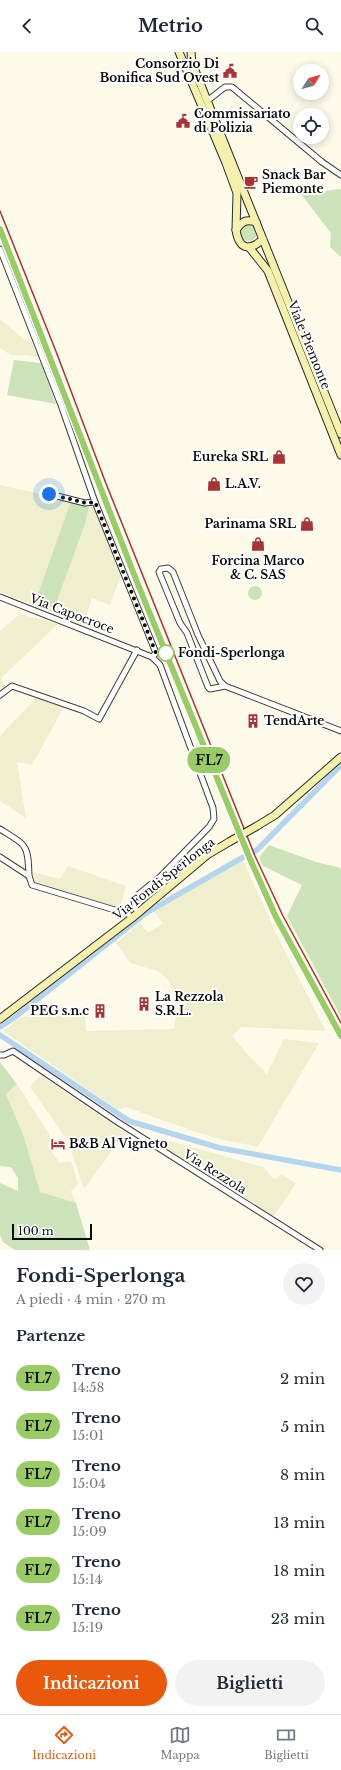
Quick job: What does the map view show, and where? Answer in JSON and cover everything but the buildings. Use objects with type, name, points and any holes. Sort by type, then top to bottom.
[{"type":"street","points":[[179,52],[226,163],[237,193],[236,230]]},
{"type":"street","name":"Viale Piemonte","points":[[191,52],[192,63],[341,434]]},
{"type":"street","points":[[207,101],[225,87],[232,87],[268,116],[286,133],[341,175]]},
{"type":"street","points":[[236,230],[242,222],[248,220],[256,222]]},
{"type":"street","name":"Viale Piemonte","points":[[236,230],[238,238],[249,248],[268,272],[341,455]]},
{"type":"street","points":[[249,248],[255,246],[263,239]]},
{"type":"street","points":[[0,249],[61,405],[95,502],[156,653],[152,657],[160,665],[213,808],[214,819],[210,828],[166,871],[139,894],[134,901],[136,909],[139,912]]},
{"type":"street","points":[[49,494],[86,503],[95,502]]},
{"type":"street","points":[[225,686],[210,689],[208,687],[186,631],[180,623],[159,572],[161,569],[168,568],[173,572],[206,653],[220,681],[225,686],[341,731]]},
{"type":"street","name":"Via Capocroce","points":[[0,597],[138,650],[152,657]]},
{"type":"street","points":[[186,631],[195,627]]},
{"type":"street","points":[[0,695],[8,687],[12,686],[84,711],[99,719],[138,650]]},
{"type":"street","points":[[197,657],[206,653]]},
{"type":"street","name":"Via Fondi Sperlonga","points":[[0,1019],[132,918],[207,855],[275,815],[341,756]]},
{"type":"street","points":[[0,829],[22,843],[26,848],[28,854],[29,876],[32,885],[128,914],[132,918]]},
{"type":"street","points":[[0,857],[29,876]]},
{"type":"street","name":"Via Rezzola","points":[[0,1055],[4,1055],[12,1051],[116,1121],[320,1250]]},
{"type":"green space","points":[[341,189],[341,257],[330,247],[331,233],[301,194]]},
{"type":"green space","points":[[246,225],[252,225],[257,230],[255,239],[252,241],[246,241],[241,236],[241,230]]},
{"type":"green space","points":[[0,319],[25,340],[31,341],[37,357],[27,355],[11,355],[0,348]]},
{"type":"green space","points":[[14,360],[41,363],[56,404],[7,395]]},
{"type":"green space","points":[[0,485],[71,501],[34,605],[0,592]]},
{"type":"green space","points":[[71,501],[89,507],[85,524],[53,612],[34,605]]},
{"type":"green space","points":[[93,506],[121,575],[110,605],[92,598],[83,626],[53,612],[85,524],[89,507]]},
{"type":"green space","points":[[252,586],[258,586],[262,590],[262,596],[258,600],[252,600],[248,596],[248,590]]},
{"type":"green space","points":[[20,614],[58,624],[1,678],[6,687],[0,692],[0,631]]},
{"type":"green space","points":[[36,698],[64,707],[32,765],[17,762],[26,818],[0,801],[0,736]]},
{"type":"green space","points":[[269,845],[316,862],[341,868],[341,1017],[287,916],[302,885],[263,866],[259,857]]},
{"type":"green space","points":[[243,860],[282,946],[326,1031],[241,1027],[232,1036],[267,1074],[284,1039],[319,1043],[258,1147],[196,1132],[126,1107],[118,1110],[3,1031],[22,1017],[85,1014],[86,1031],[174,1029],[179,996],[171,988],[168,980],[158,971],[130,963],[116,943],[140,923],[148,933],[163,923],[154,912]]},
{"type":"green space","points":[[68,866],[126,886],[120,908],[35,883],[33,872],[60,879]]},
{"type":"green space","points":[[0,1062],[17,1084],[6,1094],[24,1137],[40,1192],[76,1203],[90,1250],[15,1250],[3,1242],[0,1235],[0,1183],[18,1191],[18,1178],[11,1167],[0,1166]]},
{"type":"green space","points":[[40,1075],[125,1133],[84,1189],[68,1141],[30,1087]]},
{"type":"green space","points":[[17,1084],[50,1135],[48,1147],[60,1163],[71,1161],[78,1184],[71,1191],[76,1203],[40,1193],[24,1137],[6,1094]]},
{"type":"green space","points":[[163,1139],[263,1167],[275,1180],[281,1174],[296,1183],[274,1216],[160,1145]]},
{"type":"waterway","points":[[0,1027],[14,1018],[146,913],[257,850],[341,765]]},
{"type":"waterway","points":[[0,1035],[129,1121],[220,1148],[341,1170]]},
{"type":"railway","points":[[0,211],[57,354],[105,481],[255,856],[283,916],[341,1023]]},
{"type":"railway","points":[[0,229],[79,430]]},
{"type":"railway","points":[[85,445],[143,595],[250,859],[276,917],[341,1036]]},
{"type":"train","name":"FL7","points":[[0,229],[137,582],[250,859],[276,917],[341,1036]]},
{"type":"place","name":"Consorzio Di Bonifica Sud Ovest","points":[[230,71]]},
{"type":"place","name":"Commissariato di Polizia","points":[[183,121]]},
{"type":"place","name":"Snack Bar Piemonte","points":[[251,182]]},
{"type":"place","name":"Eureka SRL","points":[[279,457]]},
{"type":"place","name":"L.A.V.","points":[[214,484]]},
{"type":"place","name":"Parinama SRL","points":[[307,524]]},
{"type":"place","name":"Forcina Marco & C. SAS","points":[[258,544]]},
{"type":"place","name":"Fondi-Sperlonga","points":[[166,653]]},
{"type":"place","name":"TendArte","points":[[253,721]]},
{"type":"place","name":"La Rezzola S.R.L.","points":[[144,1004]]},
{"type":"place","name":"PEG s.n.c","points":[[100,1011]]},
{"type":"place","name":"B&B Al Vigneto","points":[[58,1144]]},
{"type":"route","points":[[49,494],[86,503],[95,502],[156,653],[166,653]]}]
